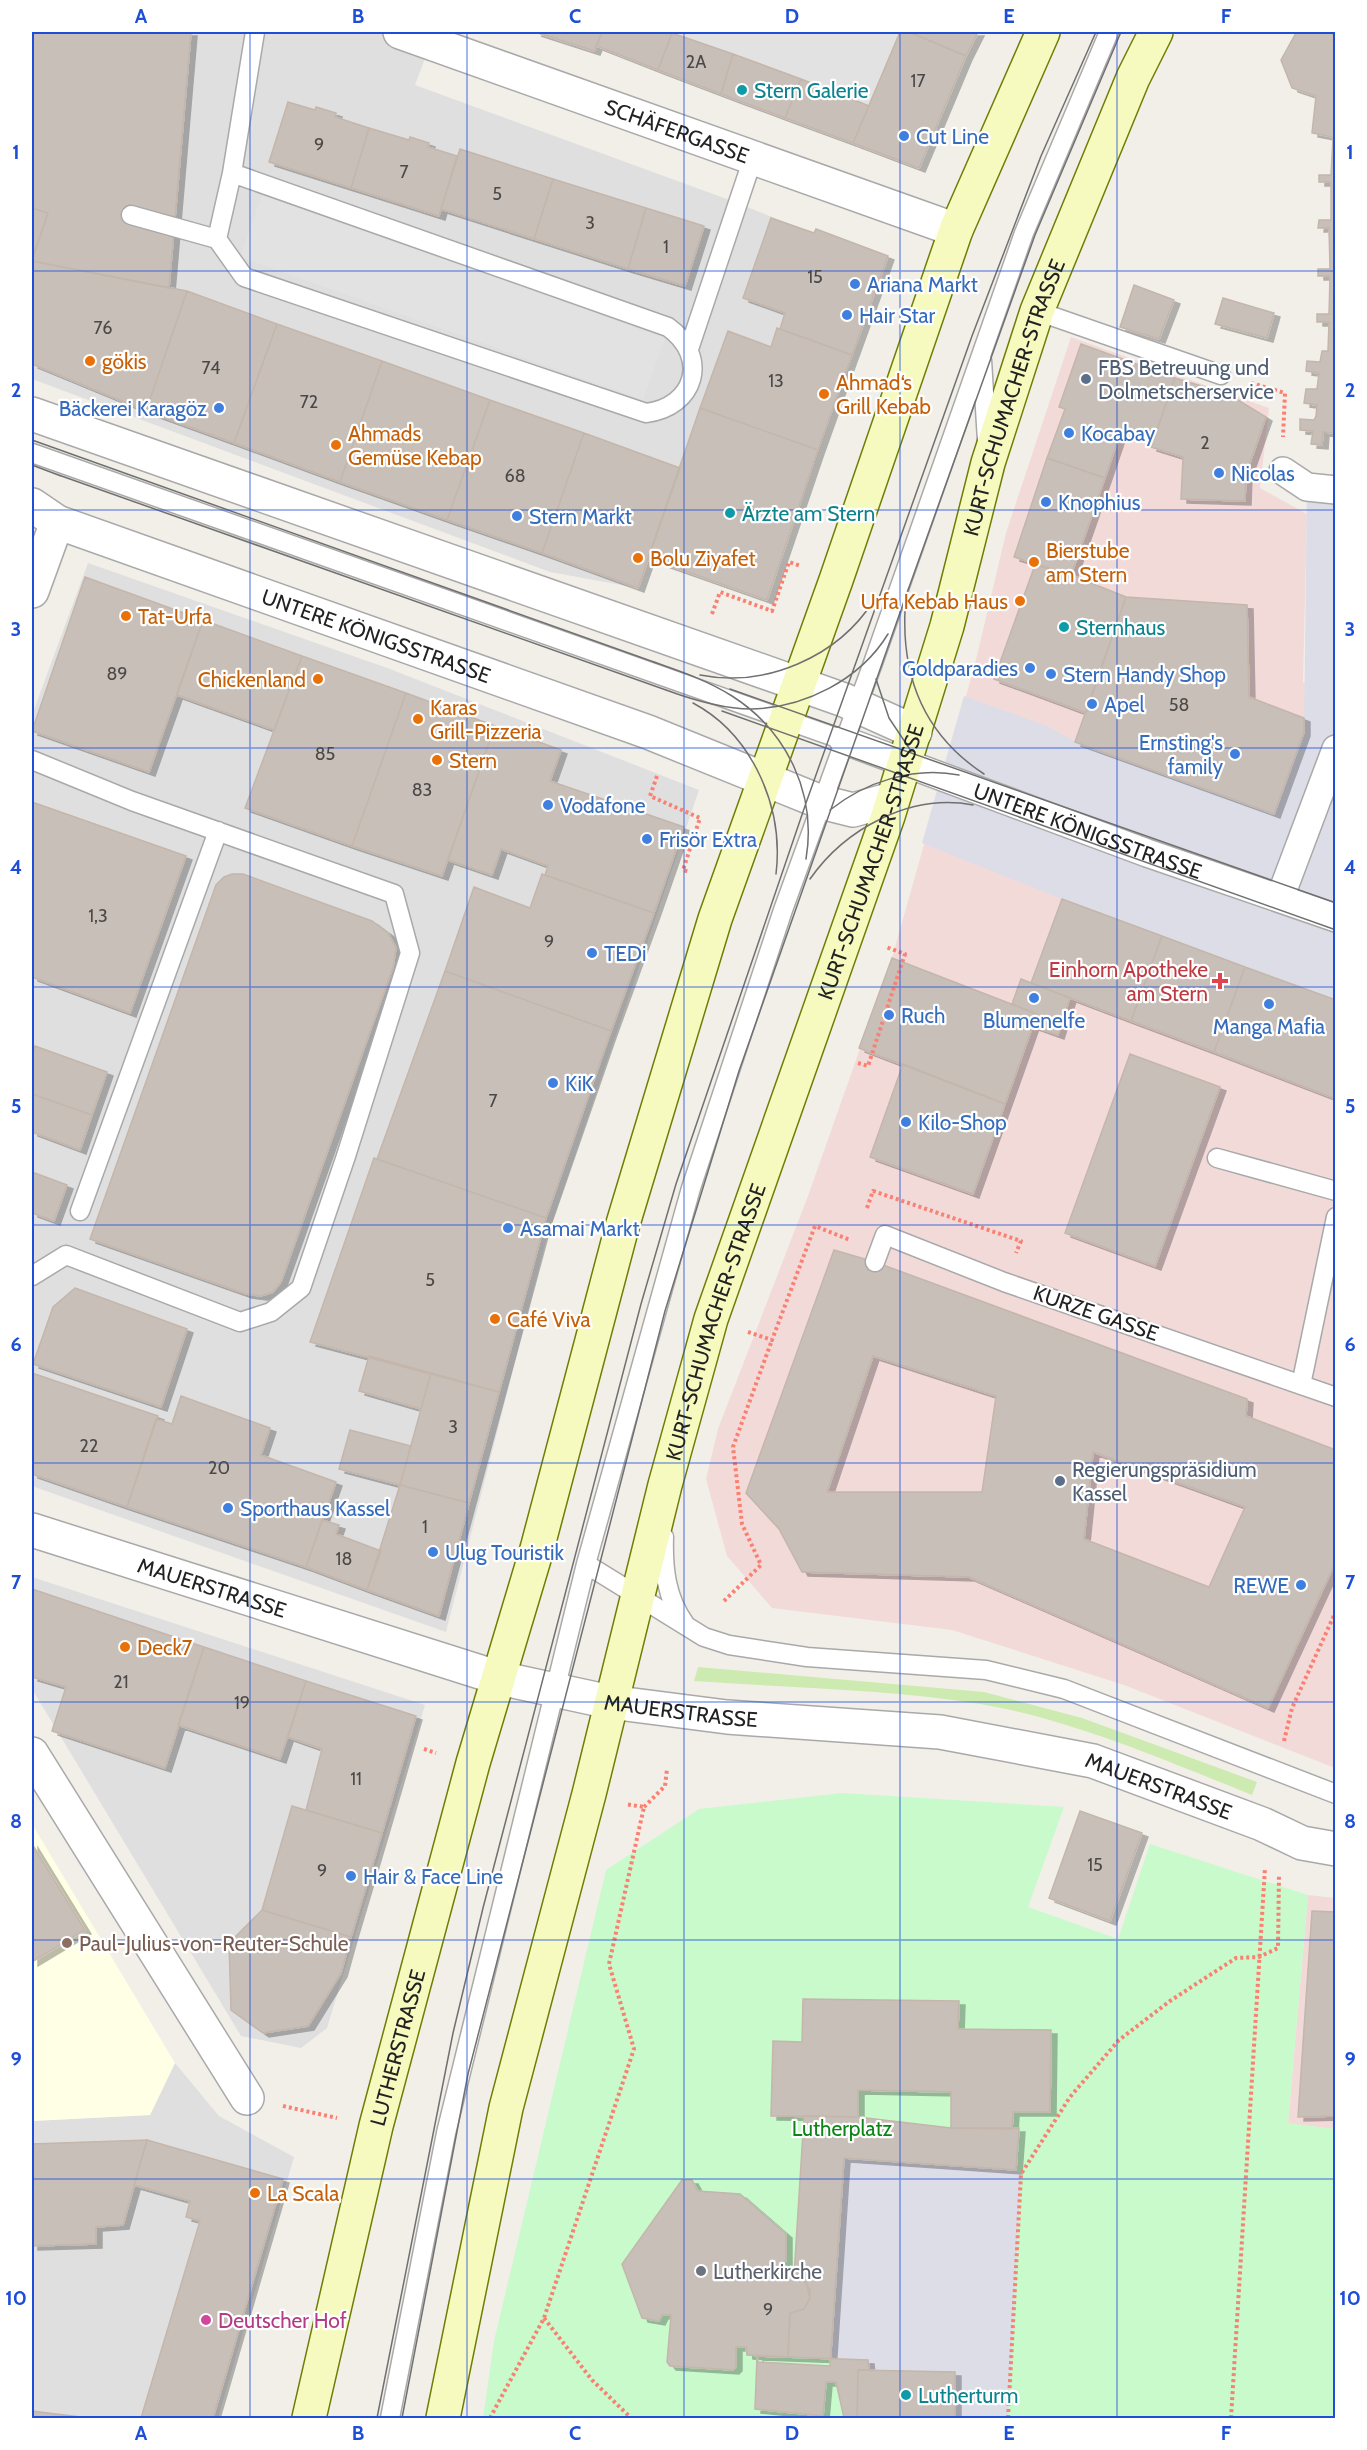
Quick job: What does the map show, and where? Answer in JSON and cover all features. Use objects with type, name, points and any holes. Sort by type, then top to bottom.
[{"type":"main road","points":[[499,1678],[537,1549],[622,1227],[715,919],[956,230],[1043,32]]},
{"type":"main road","name":"KURT-SCHUMACHER-STRASSE","points":[[610,1702],[639,1597],[665,1485],[714,1308],[831,982],[909,747],[947,626],[988,463],[1037,311],[1133,78],[1156,32]]},
{"type":"main road","name":"LUTHERSTRASSE","points":[[309,2418],[376,2126],[473,1763],[499,1678]]},
{"type":"main road","points":[[443,2418],[506,2108],[610,1702]]},
{"type":"street","name":"SCHÄFERGASSE","points":[[400,32],[471,43],[753,158],[956,230]]},
{"type":"street","points":[[32,414],[856,705],[909,747]]},
{"type":"street","points":[[1283,471],[1307,487],[1335,490]]},
{"type":"street","points":[[32,591],[44,513]]},
{"type":"street","name":"UNTERE KÖNIGSSTRASSE","points":[[44,513],[648,732],[821,802],[854,810],[892,799]]},
{"type":"street","name":"UNTERE KÖNIGSSTRASSE","points":[[843,740],[909,747],[1147,852],[1335,918]]},
{"type":"street","points":[[1280,898],[1335,749]]},
{"type":"street","name":"MAUERSTRASSE","points":[[32,1530],[499,1678],[610,1702],[727,1717],[940,1732],[1093,1761],[1262,1824],[1302,1843],[1335,1849]]},
{"type":"street","points":[[32,1754],[247,2098]]},
{"type":"lane","points":[[217,239],[232,173],[255,32]]},
{"type":"lane","points":[[390,2418],[446,2133],[554,1690],[586,1564],[691,1188],[764,965],[843,740],[894,604],[981,351],[1052,164],[1109,32]]},
{"type":"lane","points":[[689,349],[753,158]]},
{"type":"lane","points":[[131,215],[217,239],[244,277],[646,413],[661,411],[674,404],[685,393],[692,371],[689,349],[681,336],[668,327],[232,173]]},
{"type":"lane","points":[[1037,311],[1221,375]]},
{"type":"lane","points":[[981,351],[988,463]]},
{"type":"lane","points":[[32,453],[843,740]]},
{"type":"lane","points":[[32,760],[132,801],[394,894],[410,953],[346,1156],[301,1288],[271,1312],[240,1322],[66,1255],[32,1276]]},
{"type":"lane","points":[[80,1211],[218,831]]},
{"type":"lane","points":[[1216,1158],[1335,1191]]},
{"type":"lane","points":[[1301,1384],[1335,1217]]},
{"type":"lane","name":"KURZE GASSE","points":[[875,1262],[885,1235],[1004,1282],[1335,1397]]},
{"type":"lane","points":[[665,1485],[663,1551],[666,1584],[675,1610],[688,1628]]},
{"type":"lane","points":[[586,1564],[688,1628],[704,1637],[729,1645],[807,1657],[986,1670],[1064,1689],[1335,1794]]},
{"type":"path","points":[[1221,375],[1285,393],[1283,471]]},
{"type":"path","points":[[710,620],[720,592],[772,611],[789,562],[801,567]]},
{"type":"path","points":[[659,768],[650,796],[700,818],[683,870],[694,874]]},
{"type":"path","points":[[858,1063],[868,1066],[905,954],[886,947]]},
{"type":"path","points":[[724,1601],[761,1565],[742,1524],[733,1447],[772,1340]]},
{"type":"path","points":[[1292,1708],[1335,1611]]},
{"type":"path","points":[[490,2418],[544,2318],[634,2049],[609,1964],[644,1807],[665,1786],[667,1769]]},
{"type":"path","points":[[623,1803],[644,1807]]},
{"type":"path","points":[[1008,2418],[1021,2174],[1070,2097],[1119,2040],[1170,2001],[1236,1958],[1258,1957],[1278,1948],[1279,1874],[1266,1862],[1258,1957],[1231,2418]]},
{"type":"path","points":[[247,2098],[376,2126]]},
{"type":"path","points":[[544,2318],[592,2380],[631,2418]]},
{"type":"shaded area","points":[[32,32],[435,32],[415,85],[813,233],[816,229],[888,256],[767,600],[648,558],[638,588],[550,572],[32,379]]},
{"type":"shaded area","points":[[672,32],[900,32],[869,106]]},
{"type":"shaded area","points":[[262,195],[665,338],[643,400],[240,257]]},
{"type":"shaded area","points":[[1071,337],[1269,408],[1260,488],[1307,514],[1303,682],[1336,696],[1335,1768],[1124,1685],[952,1630],[772,1608],[727,1556],[706,1479],[718,1429],[808,1196],[892,958],[975,664],[1006,533]]},
{"type":"shaded area","points":[[1307,487],[1335,490],[1335,1000],[1062,899],[922,843],[964,696],[1047,726],[1076,742],[1274,814],[1304,732]]},
{"type":"shaded area","points":[[88,563],[390,669],[699,790],[546,1241],[446,1632],[32,1486],[32,715]]},
{"type":"shaded area","points":[[32,1577],[425,1705],[327,2028],[301,2048],[241,2036],[32,1689]]},
{"type":"shaded area","name":"Paul-Julius-von-Reuter-Schule","points":[[32,1824],[175,2063],[150,2115],[32,2121]]},
{"type":"shaded area","points":[[1308,1895],[1335,1898],[1335,2129],[1288,2124]]},
{"type":"shaded area","points":[[175,2063],[219,2116],[294,2157],[218,2418],[32,2418],[32,2121],[150,2115]]},
{"type":"shaded area","points":[[844,2158],[1016,2170],[1021,2174],[1008,2418],[956,2418],[956,2372],[869,2370],[830,2366]]},
{"type":"green space","points":[[698,1667],[984,1692],[1082,1718],[1257,1782],[1252,1795],[1083,1730],[980,1704],[909,1695],[694,1681]]},
{"type":"green space","name":"Lutherplatz","points":[[842,1793],[1064,1807],[1028,1907],[1118,1939],[1150,1844],[1308,1895],[1288,2123],[1335,2129],[1335,2418],[483,2418],[494,2341],[606,1870],[699,1809]]},
{"type":"building","points":[[32,32],[191,32],[169,288],[32,261],[48,213],[32,208]]},
{"type":"building","points":[[535,32],[602,32],[594,51]]},
{"type":"building","points":[[602,32],[672,33],[658,70],[597,46]]},
{"type":"building","points":[[900,32],[909,32],[966,56],[919,168],[853,143]]},
{"type":"building","points":[[909,32],[978,32],[966,56]]},
{"type":"building","points":[[1329,32],[1336,37],[1336,433],[1323,432],[1322,445],[1311,444],[1313,431],[1300,430],[1300,419],[1314,420],[1316,416],[1317,405],[1304,403],[1306,389],[1317,389],[1319,373],[1306,371],[1307,361],[1320,362],[1322,351],[1328,351],[1329,322],[1317,322],[1317,314],[1329,314],[1330,276],[1318,276],[1318,269],[1330,269],[1329,228],[1318,228],[1319,220],[1331,220],[1331,182],[1319,182],[1319,175],[1331,175],[1333,137],[1312,133],[1316,96],[1292,88],[1281,60],[1296,33]]},
{"type":"building","points":[[672,33],[733,54],[721,94],[658,70]]},
{"type":"building","points":[[733,54],[801,79],[785,118],[721,94]]},
{"type":"building","points":[[801,79],[869,106],[853,143],[785,118]]},
{"type":"building","points":[[288,102],[336,113],[335,117],[369,128],[351,188],[269,162]]},
{"type":"building","points":[[369,128],[409,140],[410,137],[429,143],[428,147],[457,156],[439,216],[351,188]]},
{"type":"building","points":[[460,149],[553,179],[534,239],[441,209]]},
{"type":"building","points":[[553,179],[646,208],[628,269],[534,239]]},
{"type":"building","points":[[32,208],[48,213],[32,259]]},
{"type":"building","points":[[646,208],[704,226],[685,286],[628,269]]},
{"type":"building","points":[[771,218],[814,233],[816,229],[888,256],[852,355],[780,329],[785,313],[743,298]]},
{"type":"building","points":[[32,261],[187,291],[146,411],[32,364]]},
{"type":"building","points":[[1134,285],[1174,300],[1159,339],[1120,327]]},
{"type":"building","points":[[187,291],[277,324],[234,443],[146,411]]},
{"type":"building","points":[[1223,298],[1274,313],[1267,338],[1215,324]]},
{"type":"building","points":[[277,324],[382,361],[340,482],[234,443]]},
{"type":"building","points":[[777,328],[852,355],[818,450],[700,408],[728,331],[771,347]]},
{"type":"building","points":[[1081,344],[1175,378],[1154,439],[1122,428],[1105,478],[1047,458],[1065,409],[1059,407]]},
{"type":"building","points":[[382,361],[490,400],[447,520],[340,482]]},
{"type":"building","points":[[1175,378],[1228,394],[1266,417],[1246,474],[1245,501],[1181,499],[1183,457],[1151,447]]},
{"type":"building","points":[[490,400],[584,433],[542,553],[447,520]]},
{"type":"building","name":"Ärzte am Stern","points":[[700,408],[818,450],[767,600],[648,558]]},
{"type":"building","points":[[584,433],[680,468],[638,588],[542,553]]},
{"type":"building","points":[[1047,458],[1105,478],[1071,575],[1014,557]]},
{"type":"building","name":"Sternhaus","points":[[1035,565],[1071,575],[1126,597],[1086,713],[994,679]]},
{"type":"building","points":[[85,577],[203,620],[149,772],[32,731]]},
{"type":"building","points":[[1126,597],[1247,605],[1249,697],[1304,718],[1304,732],[1274,814],[1075,742]]},
{"type":"building","points":[[203,620],[302,656],[274,730],[177,695]]},
{"type":"building","points":[[302,656],[406,693],[352,846],[245,808]]},
{"type":"building","points":[[406,693],[495,726],[442,876],[352,846]]},
{"type":"building","points":[[495,726],[561,750],[550,781],[684,827],[654,913],[545,875],[548,866],[501,849],[492,875],[448,860]]},
{"type":"building","points":[[32,802],[186,856],[130,1013],[32,977]]},
{"type":"building","points":[[243,874],[372,921],[388,933],[396,948],[393,967],[281,1282],[273,1292],[261,1296],[246,1294],[90,1239],[216,885],[224,877]]},
{"type":"building","points":[[542,874],[654,913],[611,1031],[445,971],[474,887],[530,908]]},
{"type":"building","points":[[1062,899],[1162,936],[1131,1021],[1031,983]]},
{"type":"building","points":[[1162,936],[1245,967],[1214,1052],[1131,1021]]},
{"type":"building","points":[[892,958],[1037,1014],[1005,1104],[859,1048]]},
{"type":"building","points":[[1245,967],[1336,1000],[1336,1099],[1214,1052]]},
{"type":"building","points":[[445,971],[611,1031],[546,1218],[377,1159]]},
{"type":"building","points":[[1021,979],[1070,998],[1058,1035],[1033,1026],[1037,1014],[1012,1004]]},
{"type":"building","points":[[35,1046],[107,1072],[92,1115],[32,1094],[32,1057]]},
{"type":"building","points":[[1130,1054],[1220,1087],[1155,1266],[1065,1233]]},
{"type":"building","points":[[903,1064],[1005,1104],[973,1194],[870,1157]]},
{"type":"building","points":[[32,1094],[92,1115],[80,1150],[32,1132]]},
{"type":"building","points":[[374,1158],[546,1218],[499,1392],[310,1342]]},
{"type":"building","points":[[32,1172],[67,1185],[54,1221],[32,1213]]},
{"type":"building","points":[[834,1250],[875,1262],[1247,1399],[1246,1416],[1336,1450],[1336,1561],[1268,1708],[969,1577],[802,1572],[779,1529],[746,1493]],"holes":[[[873,1356],[996,1396],[982,1492],[827,1492]],[[1093,1452],[1245,1507],[1209,1587],[1084,1539]]]},
{"type":"building","points":[[75,1288],[187,1329],[161,1407],[33,1364],[53,1307]]},
{"type":"building","points":[[369,1356],[431,1373],[421,1409],[359,1391]]},
{"type":"building","points":[[32,1373],[158,1416],[127,1507],[32,1474]]},
{"type":"building","points":[[431,1373],[499,1392],[469,1503],[400,1485]]},
{"type":"building","points":[[181,1396],[270,1428],[261,1455],[336,1482],[306,1567],[127,1507],[156,1419],[172,1424]]},
{"type":"building","points":[[350,1430],[411,1446],[400,1485],[339,1469]]},
{"type":"building","points":[[400,1485],[469,1503],[439,1616],[367,1590]]},
{"type":"building","points":[[322,1520],[339,1525],[336,1534],[381,1551],[367,1590],[306,1567]]},
{"type":"building","points":[[32,1589],[204,1647],[165,1768],[52,1731],[66,1687],[32,1677]]},
{"type":"building","points":[[204,1647],[306,1681],[280,1759],[178,1725]]},
{"type":"building","points":[[306,1681],[416,1716],[382,1833],[306,1810],[322,1749],[288,1737]]},
{"type":"building","points":[[292,1806],[382,1833],[351,1937],[262,1910]]},
{"type":"building","points":[[1080,1811],[1142,1833],[1110,1921],[1049,1898]]},
{"type":"building","points":[[32,1844],[85,1930],[32,1962]]},
{"type":"building","points":[[262,1910],[351,1937],[341,1973],[308,2026],[263,2033],[231,2010],[229,1943]]},
{"type":"building","points":[[1312,1911],[1336,1912],[1336,2116],[1298,2117]]},
{"type":"building","points":[[803,1999],[959,2001],[958,2029],[1051,2030],[1050,2112],[1013,2112],[1012,2129],[951,2128],[951,2092],[858,2090],[858,2117],[771,2116],[773,2041],[802,2042]]},
{"type":"building","points":[[804,2116],[858,2117],[951,2128],[1019,2128],[1016,2170],[844,2158],[830,2366],[758,2362],[757,2356],[788,2357],[790,2313],[804,2309],[810,2298],[806,2282],[794,2276]]},
{"type":"building","name":"Deutscher Hof","points":[[147,2140],[283,2179],[213,2418],[141,2418],[200,2221],[186,2217],[190,2201],[134,2185]]},
{"type":"building","points":[[147,2140],[123,2225],[96,2227],[96,2244],[32,2246],[32,2144]]},
{"type":"building","name":"Lutherkirche","points":[[682,2180],[692,2180],[698,2191],[740,2194],[786,2234],[786,2261],[778,2265],[777,2275],[803,2279],[810,2290],[810,2298],[804,2309],[790,2313],[788,2357],[747,2355],[746,2347],[736,2347],[736,2367],[733,2370],[670,2366],[667,2362],[671,2315],[662,2315],[659,2321],[642,2318],[622,2264]]},
{"type":"building","points":[[757,2356],[868,2360],[869,2370],[858,2370],[857,2418],[844,2418],[836,2382],[826,2382],[823,2416],[755,2409]]},
{"type":"building","name":"Lutherturm","points":[[858,2370],[955,2372],[955,2418],[857,2418]]},
{"type":"building","points":[[32,2411],[81,2417],[32,2418]]},
{"type":"tram line","points":[[377,2418],[453,2033],[483,1908],[641,1304],[676,1184],[806,803],[972,336],[1041,156],[1096,32]]},
{"type":"tram line","points":[[907,593],[1035,235],[1121,32]]},
{"type":"tram line","points":[[32,440],[672,668],[722,690],[751,710],[768,727],[794,766],[807,811],[806,859]]},
{"type":"tram line","points":[[32,465],[61,476]]},
{"type":"tram line","points":[[53,473],[676,694],[718,706],[751,709],[791,703],[810,697],[846,678],[862,665],[888,634]]},
{"type":"tram line","points":[[402,2418],[468,2074],[665,1311],[739,1071],[909,587]]},
{"type":"tram line","points":[[700,675],[725,678],[750,677],[798,664],[841,638],[874,600]]},
{"type":"tram line","points":[[905,611],[908,660],[913,682],[922,704],[933,724],[947,742],[984,774]]},
{"type":"tram line","points":[[876,679],[889,718],[911,751]]},
{"type":"tram line","points":[[730,689],[1336,903]]},
{"type":"tram line","points":[[693,703],[714,717],[732,734],[748,754],[760,776],[775,824],[776,874]]},
{"type":"tram line","points":[[722,711],[1028,820]]},
{"type":"tram line","points":[[830,810],[859,791],[891,779],[925,773],[959,775]]},
{"type":"tram line","points":[[810,879],[841,845],[860,830],[881,819],[926,804],[973,805]]},
{"type":"tram line","points":[[1019,817],[1336,930]]},
{"type":"place","name":"Stern Galerie","points":[[742,90]]},
{"type":"place","name":"Cut Line","points":[[904,136]]},
{"type":"place","name":"Ariana Markt","points":[[855,284]]},
{"type":"place","name":"Hair Star","points":[[847,315]]},
{"type":"place","name":"gökis","points":[[90,361]]},
{"type":"place","name":"FBS Betreuung und Dolmetscherservice","points":[[1086,379]]},
{"type":"place","name":"Ahmad‘s Grill Kebab","points":[[824,394]]},
{"type":"place","name":"Bäckerei Karagöz","points":[[219,408]]},
{"type":"place","name":"Kocabay","points":[[1069,433]]},
{"type":"place","name":"Ahmads Gemüse Kebap","points":[[336,445]]},
{"type":"place","name":"Nicolas","points":[[1219,473]]},
{"type":"place","name":"Knophius","points":[[1046,502]]},
{"type":"place","name":"Ärzte am Stern","points":[[730,513]]},
{"type":"place","name":"Stern Markt","points":[[517,516]]},
{"type":"place","name":"Bolu Ziyafet","points":[[638,558]]},
{"type":"place","name":"Bierstube am Stern","points":[[1034,562]]},
{"type":"place","name":"Urfa Kebab Haus","points":[[1020,601]]},
{"type":"place","name":"Tat-Urfa","points":[[126,616]]},
{"type":"place","name":"Sternhaus","points":[[1064,627]]},
{"type":"place","name":"Goldparadies","points":[[1030,668]]},
{"type":"place","name":"Stern Handy Shop","points":[[1051,674]]},
{"type":"place","name":"Chickenland","points":[[318,679]]},
{"type":"place","name":"Apel","points":[[1092,704]]},
{"type":"place","name":"Karas Grill-Pizzeria","points":[[418,719]]},
{"type":"place","name":"Ernsting's family","points":[[1235,754]]},
{"type":"place","name":"Stern","points":[[437,760]]},
{"type":"place","name":"Vodafone","points":[[548,805]]},
{"type":"place","name":"Frisör Extra","points":[[647,839]]},
{"type":"place","name":"TEDi","points":[[592,953]]},
{"type":"place","name":"Einhorn Apotheke am Stern","points":[[1220,981]]},
{"type":"place","name":"Blumenelfe","points":[[1034,998]]},
{"type":"place","name":"Manga Mafia","points":[[1269,1004]]},
{"type":"place","name":"Ruch","points":[[889,1015]]},
{"type":"place","name":"KiK","points":[[553,1083]]},
{"type":"place","name":"Kilo-Shop","points":[[906,1122]]},
{"type":"place","name":"Asamai Markt","points":[[508,1228]]},
{"type":"place","name":"Café Viva","points":[[495,1319]]},
{"type":"place","name":"Regierungspräsidium Kassel","points":[[1060,1481]]},
{"type":"place","name":"Sporthaus Kassel","points":[[228,1508]]},
{"type":"place","name":"Ulug Touristik","points":[[433,1552]]},
{"type":"place","name":"REWE","points":[[1301,1585]]},
{"type":"place","name":"Deck7","points":[[125,1647]]},
{"type":"place","name":"Hair & Face Line","points":[[351,1876]]},
{"type":"place","name":"Paul-Julius-von-Reuter-Schule","points":[[67,1943]]},
{"type":"place","name":"La Scala","points":[[255,2193]]},
{"type":"place","name":"Lutherkirche","points":[[701,2271]]},
{"type":"place","name":"Deutscher Hof","points":[[206,2320]]},
{"type":"place","name":"Lutherturm","points":[[906,2395]]}]
